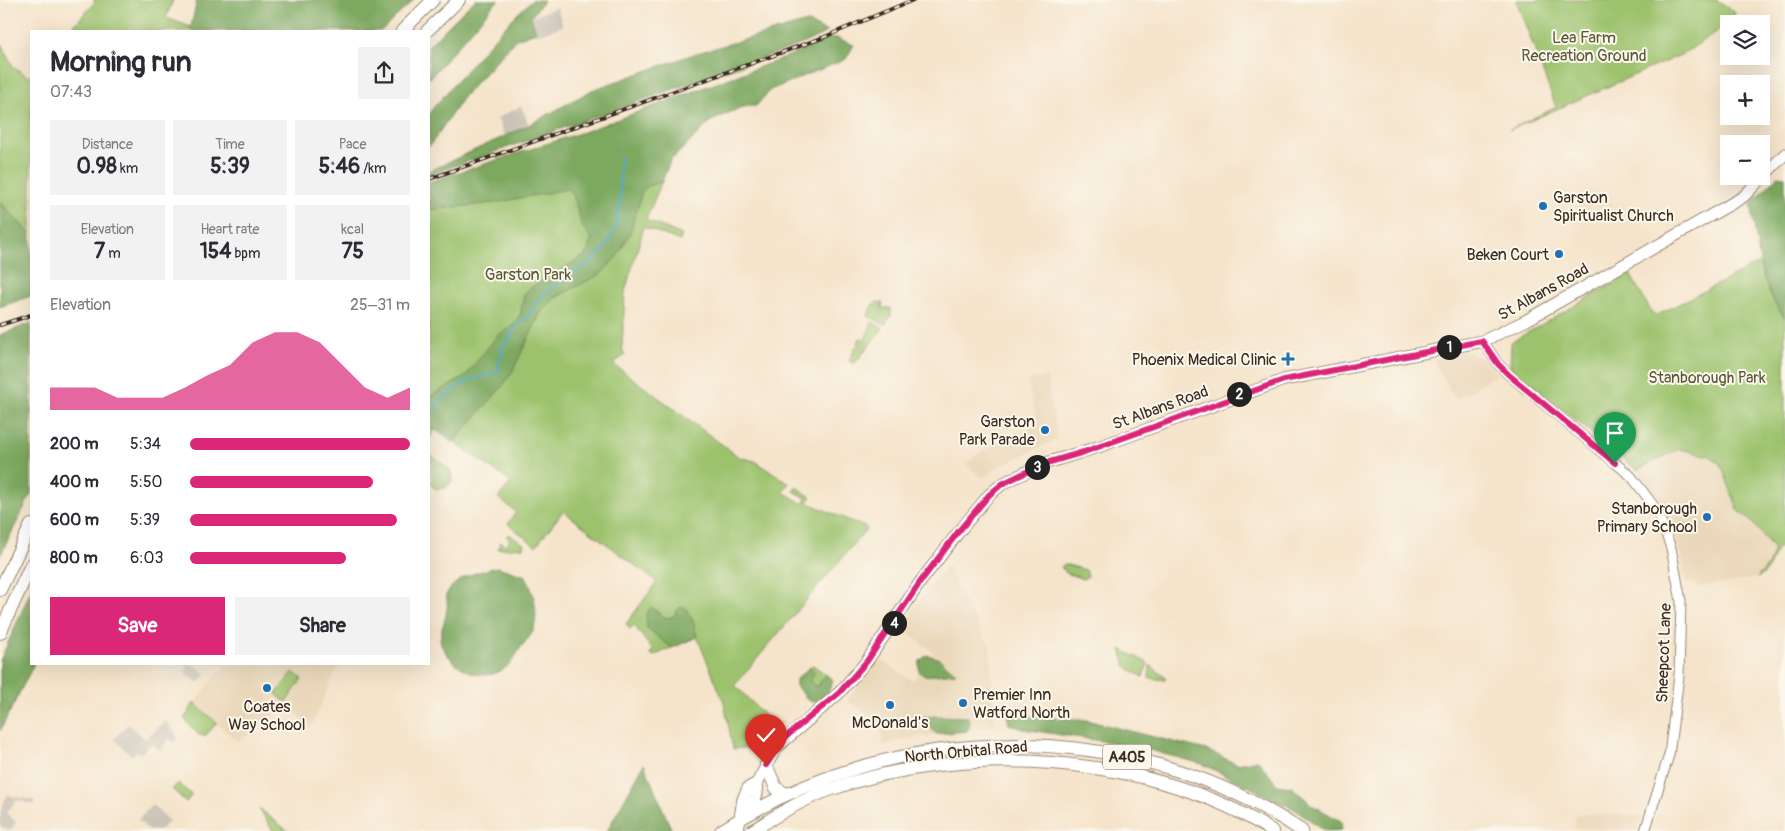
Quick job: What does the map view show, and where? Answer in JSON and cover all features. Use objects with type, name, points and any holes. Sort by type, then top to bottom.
[{"type":"highway","points":[[403,30],[433,0]]},
{"type":"highway","points":[[428,30],[458,0]]},
{"type":"highway","points":[[0,590],[30,527]]},
{"type":"highway","points":[[0,633],[30,567]]},
{"type":"highway","name":"North Orbital Road","points":[[721,831],[742,817],[786,794],[854,769],[929,752],[1002,745],[1064,747],[1119,755],[1194,776],[1242,795],[1302,831]]},
{"type":"highway","name":"North Orbital Road","points":[[752,831],[785,810],[830,790],[886,775],[975,763],[1037,762],[1092,767],[1156,781],[1201,795],[1241,813],[1272,831]]},
{"type":"highway","points":[[766,765],[776,788],[786,794]]},
{"type":"highway","points":[[742,817],[764,814],[772,810],[785,810]]},
{"type":"main road","name":"St Albans Road","points":[[738,831],[742,817],[743,799],[748,788],[757,783],[782,740],[839,693],[867,661],[921,581],[958,532],[989,495],[1002,484],[1043,464],[1092,449],[1284,380],[1482,341],[1525,321],[1743,197],[1785,154]]},
{"type":"street","name":"Sheepcot Lane","points":[[1482,341],[1498,364],[1509,375],[1631,476],[1654,505],[1663,521],[1671,548],[1681,601],[1679,676],[1669,755],[1645,831]]},
{"type":"shaded area","points":[[557,7],[563,26],[537,35],[531,17]]},
{"type":"shaded area","points":[[521,106],[529,125],[505,137],[497,118]]},
{"type":"shaded area","points":[[1466,352],[1480,357],[1498,373],[1456,400],[1433,359]]},
{"type":"shaded area","points":[[1047,376],[1057,439],[996,468],[984,478],[976,473],[966,464],[983,450],[1038,424],[1027,380]]},
{"type":"shaded area","name":"Stanborough Primary School","points":[[1679,449],[1710,456],[1721,464],[1738,510],[1753,523],[1774,549],[1769,564],[1757,578],[1699,587],[1685,581],[1681,555],[1667,509],[1637,470]]},
{"type":"shaded area","points":[[948,566],[959,592],[990,646],[995,726],[936,734],[882,745],[881,726],[847,700],[881,660],[913,681],[933,652],[902,628],[924,593]]},
{"type":"shaded area","points":[[184,665],[193,665],[206,674],[199,683],[185,672],[188,668]]},
{"type":"shaded area","name":"Coates Way School","points":[[225,665],[340,665],[334,674],[311,728],[287,704],[238,742],[194,703]]},
{"type":"shaded area","points":[[166,721],[176,734],[177,740],[173,742],[169,739],[160,750],[151,743],[141,754],[137,751],[132,756],[114,739],[128,724],[145,739]]},
{"type":"shaded area","points":[[7,795],[34,800],[35,805],[17,800],[6,813],[16,822],[10,831],[0,826],[0,813]]},
{"type":"shaded area","points":[[152,805],[169,821],[159,831],[150,831],[138,820]]},
{"type":"shaded area","points":[[1575,814],[1643,816],[1636,831],[1574,828]]},
{"type":"green space","points":[[93,0],[173,0],[166,18],[191,27],[190,30],[70,30],[95,2]]},
{"type":"green space","points":[[197,0],[414,0],[382,30],[190,30]]},
{"type":"green space","points":[[475,0],[498,0],[430,78],[430,44]]},
{"type":"green space","points":[[532,0],[544,0],[531,17],[536,32],[516,39],[464,96],[430,146],[430,114],[433,108],[506,25]]},
{"type":"green space","name":"Lea Farm Recreation Ground","points":[[1516,0],[1717,0],[1735,12],[1734,15],[1720,15],[1720,29],[1685,53],[1509,130],[1556,107]]},
{"type":"green space","points":[[807,22],[827,32],[802,44],[430,175],[430,171],[529,125],[592,90],[697,53]]},
{"type":"green space","points":[[834,37],[854,45],[846,59],[770,90],[756,106],[742,107],[711,121],[670,161],[662,182],[648,186],[642,192],[630,233],[618,255],[602,273],[555,298],[541,312],[512,372],[501,388],[453,443],[436,430],[430,429],[431,396],[465,377],[497,336],[511,327],[520,315],[524,295],[530,288],[586,255],[592,239],[582,226],[573,194],[568,189],[494,203],[430,210],[430,182],[583,132],[779,60]]},
{"type":"green space","points":[[0,42],[13,66],[29,77],[30,76],[30,234],[0,202]]},
{"type":"green space","name":"Garston Park","points":[[711,121],[670,161],[646,220],[682,235],[680,241],[644,227],[625,291],[622,349],[625,355],[613,364],[739,457],[755,461],[789,483],[783,492],[803,504],[806,498],[794,491],[796,487],[811,497],[808,503],[867,528],[735,685],[768,719],[753,730],[763,746],[733,749],[724,702],[697,637],[653,656],[649,654],[653,651],[634,625],[630,629],[626,624],[657,582],[563,511],[536,546],[508,524],[516,512],[498,498],[511,482],[436,430],[430,437],[430,192]]},
{"type":"green space","points":[[1778,176],[1785,177],[1785,318],[1769,292],[1764,278],[1760,264],[1751,204]]},
{"type":"green space","points":[[0,202],[30,234],[30,296],[0,307]]},
{"type":"green space","name":"Stanborough Park","points":[[1759,263],[1769,292],[1785,318],[1785,543],[1780,546],[1766,571],[1757,578],[1769,564],[1774,549],[1753,523],[1738,510],[1721,464],[1710,456],[1679,449],[1637,470],[1510,367],[1511,342],[1630,274],[1652,313],[1657,315]]},
{"type":"green space","points":[[877,302],[883,303],[882,308],[891,308],[891,316],[885,325],[868,316],[872,305]]},
{"type":"green space","points":[[872,322],[883,328],[865,351],[857,344],[860,338],[865,340]]},
{"type":"green space","points":[[30,323],[30,496],[0,556],[0,335]]},
{"type":"green space","points":[[856,346],[864,352],[854,364],[849,361]]},
{"type":"green space","points":[[430,454],[451,471],[452,481],[446,488],[436,489],[432,486]]},
{"type":"green space","points":[[509,534],[524,544],[524,547],[498,549],[501,542],[505,545],[510,540],[506,536]]},
{"type":"green space","points":[[1064,564],[1086,570],[1088,576],[1083,579],[1066,573],[1061,567]]},
{"type":"green space","points":[[497,567],[526,576],[534,601],[536,615],[534,628],[529,638],[508,666],[496,673],[478,674],[469,672],[453,661],[442,646],[440,641],[447,610],[446,595],[462,579]]},
{"type":"green space","points":[[30,592],[30,665],[33,665],[0,731],[0,661]]},
{"type":"green space","points":[[651,607],[665,618],[673,617],[679,608],[685,607],[693,621],[697,637],[672,648],[647,628],[646,614]]},
{"type":"green space","points":[[1121,649],[1148,663],[1143,677],[1126,667]]},
{"type":"green space","points":[[927,655],[938,658],[956,673],[925,676],[919,672],[919,662]]},
{"type":"green space","points":[[813,665],[828,676],[823,677],[819,686],[815,686],[809,681],[815,672],[810,667]]},
{"type":"green space","points":[[1150,665],[1166,678],[1165,680],[1149,678]]},
{"type":"green space","points":[[810,667],[815,672],[810,681],[815,686],[819,686],[823,677],[828,676],[833,680],[828,693],[815,702],[809,701],[796,686],[796,679]]},
{"type":"green space","points":[[293,672],[302,679],[286,702],[276,694]]},
{"type":"green space","points":[[194,703],[217,723],[205,736],[199,735],[184,719]]},
{"type":"green space","points":[[1007,715],[1086,720],[1206,750],[1237,764],[1258,760],[1277,785],[1292,787],[1312,805],[1341,821],[1342,830],[1325,831],[1296,810],[1202,764],[1134,746],[1023,729],[1009,724]]},
{"type":"green space","points":[[922,717],[968,717],[970,726],[967,731],[936,734]]},
{"type":"green space","points":[[644,764],[672,831],[607,831]]},
{"type":"green space","points":[[178,783],[192,795],[186,802],[172,789]]},
{"type":"green space","points":[[259,808],[288,831],[273,831]]},
{"type":"waterway","points":[[430,414],[443,398],[464,382],[498,372],[500,368],[498,362],[503,355],[499,348],[506,344],[516,326],[528,317],[537,300],[556,284],[584,267],[604,249],[615,230],[620,205],[620,157]]},
{"type":"railway","points":[[430,179],[822,38],[913,0]]},
{"type":"railway","points":[[0,325],[30,315]]},
{"type":"place","name":"Garston Spiritualist Church","points":[[1543,206]]},
{"type":"place","name":"Beken Court","points":[[1559,254]]},
{"type":"place","name":"Phoenix Medical Clinic","points":[[1288,359]]},
{"type":"place","name":"Garston Park Parade","points":[[1045,430]]},
{"type":"place","name":"Stanborough Primary School","points":[[1707,517]]},
{"type":"place","name":"Coates Way School","points":[[267,688]]},
{"type":"place","name":"Premier Inn Watford North","points":[[963,703]]},
{"type":"place","name":"McDonald's","points":[[890,705]]},
{"type":"route","points":[[766,765],[782,740],[839,693],[867,661],[921,581],[958,532],[989,495],[1002,484],[1043,464],[1084,452],[1189,412],[1284,380],[1482,341],[1498,364],[1509,375],[1615,463]]}]
